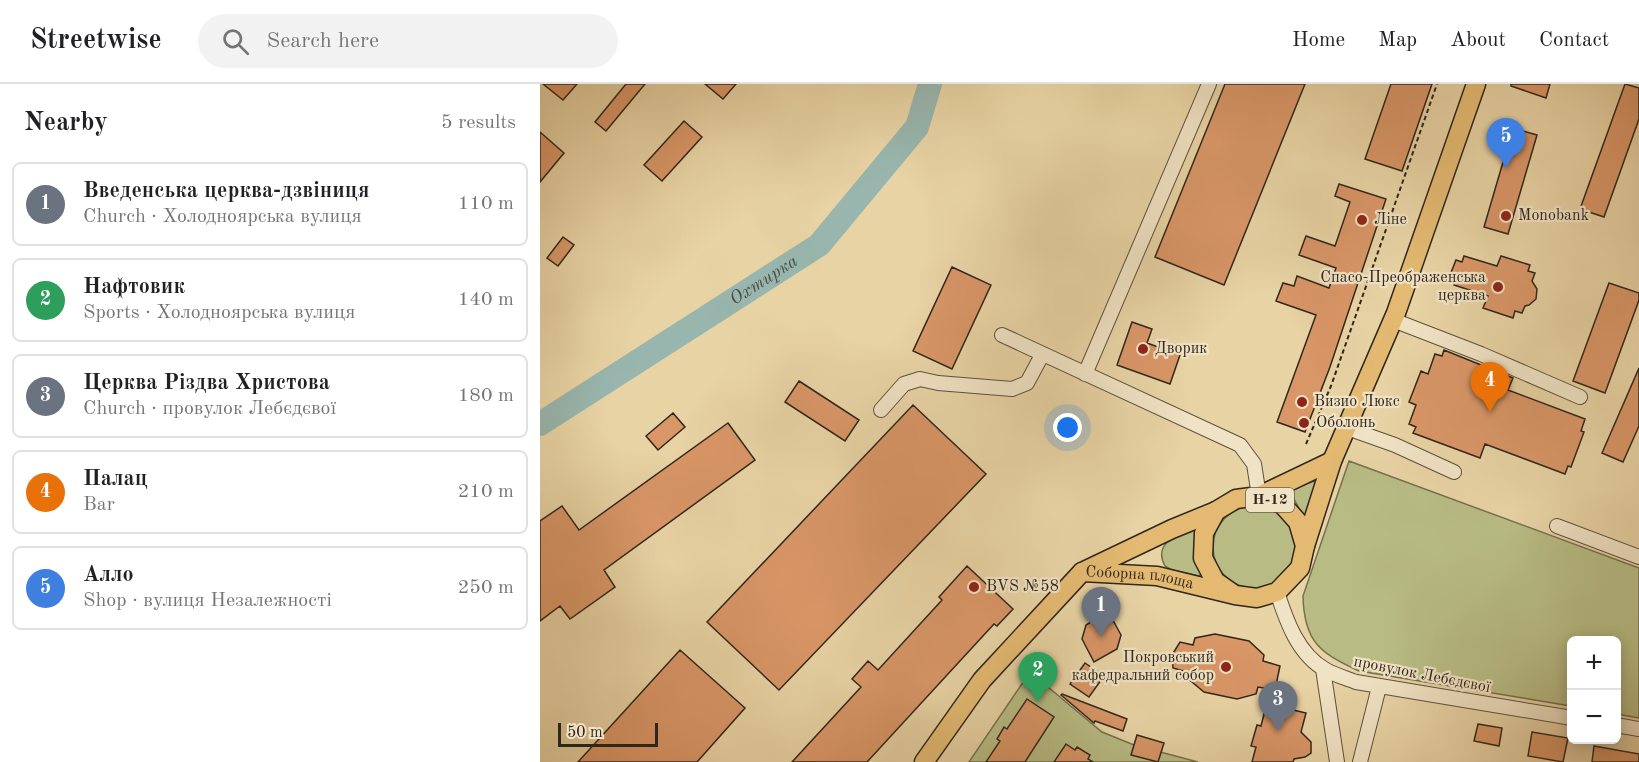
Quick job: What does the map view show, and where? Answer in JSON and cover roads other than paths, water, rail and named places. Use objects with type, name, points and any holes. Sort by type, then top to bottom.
[{"type":"main road","name":"Н-12","points":[[1277,592],[1300,568],[1332,461],[1393,320],[1476,84]]},
{"type":"main road","name":"Соборна площа","points":[[1082,573],[1172,529],[1216,511],[1236,499],[1259,496],[1332,461]]},
{"type":"main road","name":"Н-12","points":[[1259,496],[1282,504],[1298,522],[1305,546]]},
{"type":"main road","name":"Соборна площа","points":[[1216,511],[1204,533],[1203,558],[1215,580],[1236,595]]},
{"type":"main road","name":"Н-12","points":[[924,762],[982,680],[1082,573]]},
{"type":"main road","name":"Соборна площа","points":[[1082,573],[1157,576],[1257,598],[1277,592]]},
{"type":"street","points":[[1085,374],[1209,84]]},
{"type":"street","points":[[1393,320],[1481,354],[1580,397]]},
{"type":"street","points":[[1002,335],[1240,445],[1254,464],[1259,496]]},
{"type":"street","points":[[881,410],[904,384],[920,379],[938,383],[1012,389],[1027,383],[1042,355]]},
{"type":"street","points":[[1347,428],[1454,472]]},
{"type":"street","points":[[1557,526],[1639,557]]},
{"type":"street","name":"провулок Лебєдєвої","points":[[1277,592],[1284,613],[1301,648],[1323,669],[1356,682],[1379,687],[1567,717]]},
{"type":"street","points":[[1323,669],[1337,762]]},
{"type":"street","points":[[1360,762],[1379,687]]},
{"type":"street","points":[[1621,726],[1639,729]]},
{"type":"waterway","name":"Охтирка","points":[[540,424],[819,245],[917,127],[930,84]]},
{"type":"place","name":"Алло","points":[[1506,168]]},
{"type":"place","name":"Monobank","points":[[1506,216]]},
{"type":"place","name":"Ліне","points":[[1362,220]]},
{"type":"place","name":"Спасо-Преображенська церква","points":[[1498,287]]},
{"type":"place","name":"Дворик","points":[[1143,349]]},
{"type":"place","name":"Визио Люкс","points":[[1302,402]]},
{"type":"place","name":"Палац","points":[[1490,412]]},
{"type":"place","name":"Оболонь","points":[[1304,423]]},
{"type":"place","name":"BVS №58","points":[[974,587]]},
{"type":"place","name":"Введенська церква-дзвіниця","points":[[1101,637]]},
{"type":"place","name":"Покровський кафедральний собор","points":[[1226,667]]},
{"type":"place","name":"Нафтовик","points":[[1038,702]]},
{"type":"place","name":"Церква Різдва Христова","points":[[1278,731]]}]
